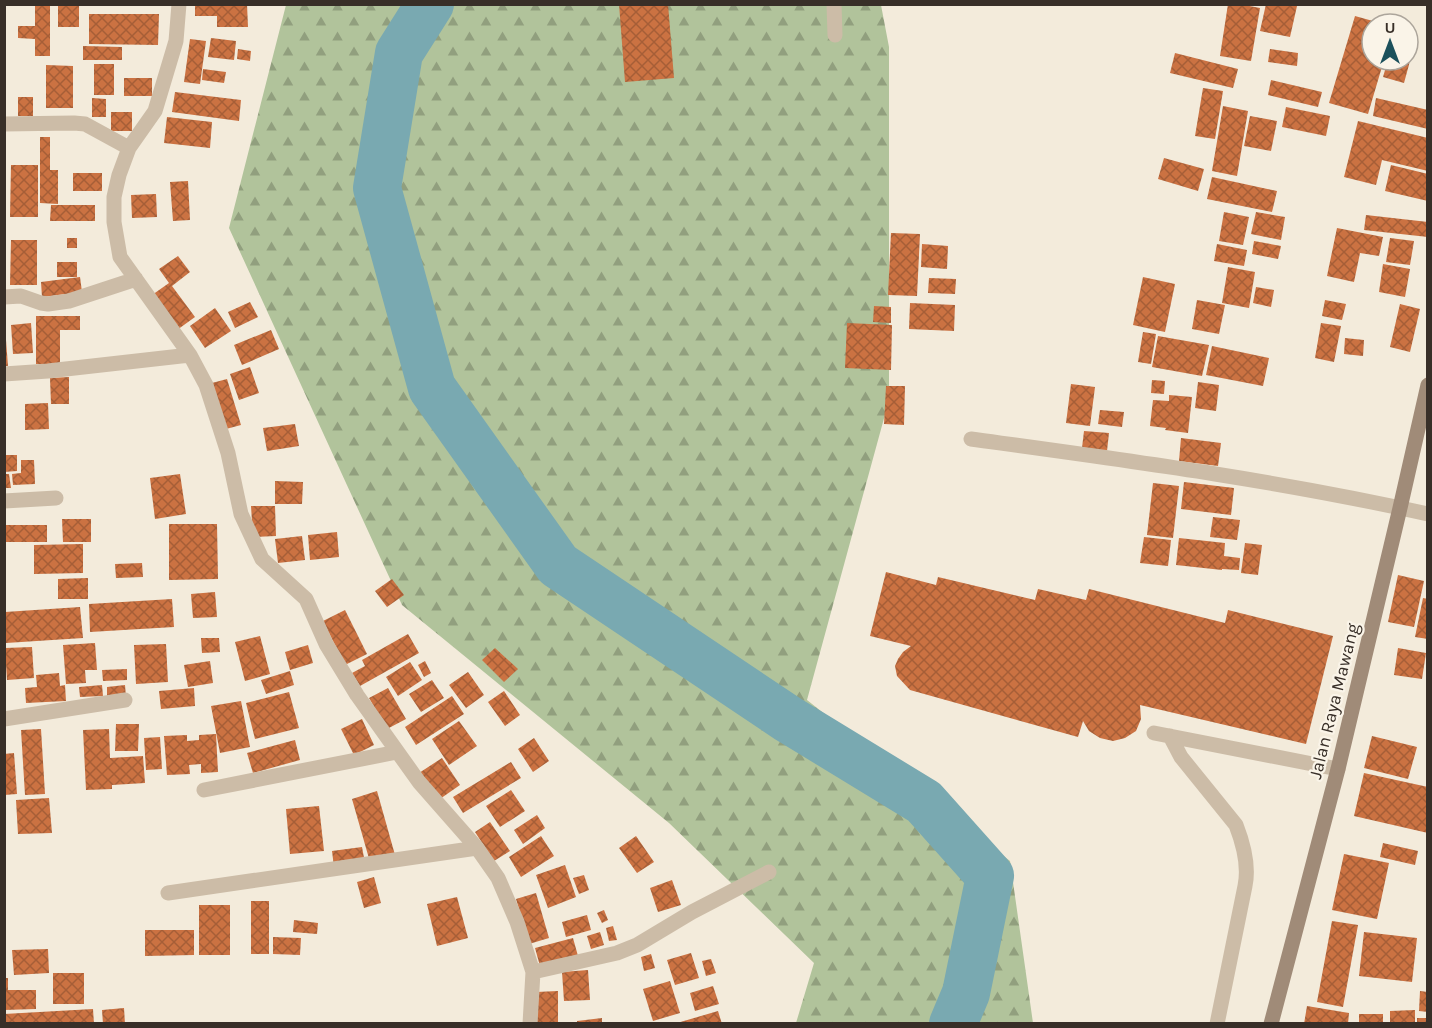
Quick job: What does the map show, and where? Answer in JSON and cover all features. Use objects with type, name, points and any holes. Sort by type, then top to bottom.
[{"type":"main road","name":"Jalan Raya Mawang","points":[[1271,1023],[1338,770],[1428,385]]},
{"type":"street","points":[[179,4],[176,41],[155,111],[129,148],[119,175],[114,197],[114,222],[120,257],[190,355],[206,385],[228,453],[241,513],[262,559],[306,598],[333,654],[357,695],[419,782],[477,848],[498,878],[517,922],[533,972],[530,1023]]},
{"type":"street","points":[[834,4],[835,35]]},
{"type":"street","points":[[4,124],[85,124],[129,148]]},
{"type":"street","points":[[4,297],[21,296],[41,303],[60,303],[136,279]]},
{"type":"street","points":[[4,374],[190,355]]},
{"type":"street","points":[[971,440],[1176,468],[1341,496],[1428,514]]},
{"type":"street","points":[[4,501],[56,498]]},
{"type":"street","points":[[4,719],[125,700]]},
{"type":"street","points":[[1154,733],[1338,770]]},
{"type":"street","points":[[1170,736],[1188,768],[1236,825],[1246,867],[1247,876],[1216,1023]]},
{"type":"street","points":[[204,790],[397,752]]},
{"type":"street","points":[[168,894],[477,848]]},
{"type":"street","points":[[533,972],[616,953],[637,945],[692,912],[769,872]]},
{"type":"green space","points":[[286,5],[881,5],[889,47],[889,400],[807,700],[1010,861],[1033,1023],[796,1023],[814,963],[669,823],[402,605],[229,228]]},
{"type":"building","points":[[35,4],[50,4],[50,56],[35,56],[35,39],[18,38],[18,26],[35,26]]},
{"type":"building","points":[[58,4],[79,4],[79,27],[58,27]]},
{"type":"building","points":[[195,4],[247,4],[248,27],[217,27],[217,16],[195,16]]},
{"type":"building","points":[[619,4],[668,4],[674,78],[625,82]]},
{"type":"building","points":[[1228,4],[1260,8],[1251,61],[1220,56]]},
{"type":"building","points":[[1266,4],[1297,6],[1290,37],[1260,31]]},
{"type":"building","points":[[89,14],[159,14],[158,45],[89,44]]},
{"type":"building","points":[[1355,16],[1360,17],[1360,72],[1380,72],[1368,114],[1329,103]]},
{"type":"building","points":[[211,38],[236,41],[234,60],[208,57]]},
{"type":"building","points":[[190,39],[206,41],[200,84],[184,82]]},
{"type":"building","points":[[83,46],[122,47],[122,60],[83,60]]},
{"type":"building","points":[[238,49],[251,51],[250,61],[237,59]]},
{"type":"building","points":[[1270,49],[1298,53],[1297,66],[1268,62]]},
{"type":"building","points":[[1175,53],[1238,69],[1233,88],[1170,73]]},
{"type":"building","points":[[94,64],[114,64],[114,95],[94,95]]},
{"type":"building","points":[[46,65],[73,66],[73,108],[46,108]]},
{"type":"building","points":[[203,69],[226,72],[224,83],[202,80]]},
{"type":"building","points":[[1384,72],[1407,72],[1404,83],[1383,77]]},
{"type":"building","points":[[124,78],[152,78],[152,96],[124,96]]},
{"type":"building","points":[[1271,80],[1322,92],[1318,107],[1268,95]]},
{"type":"building","points":[[1203,88],[1223,91],[1215,139],[1195,136]]},
{"type":"building","points":[[175,92],[241,100],[239,121],[172,112]]},
{"type":"building","points":[[18,97],[33,97],[33,116],[18,116]]},
{"type":"building","points":[[92,98],[106,99],[106,117],[92,117]]},
{"type":"building","points":[[1376,98],[1428,110],[1428,129],[1373,116]]},
{"type":"building","points":[[1223,106],[1248,111],[1237,176],[1212,171]]},
{"type":"building","points":[[1286,107],[1330,116],[1326,136],[1282,127]]},
{"type":"building","points":[[111,112],[132,112],[132,131],[111,131]]},
{"type":"building","points":[[1250,116],[1277,121],[1271,151],[1244,146]]},
{"type":"building","points":[[167,117],[212,122],[210,148],[164,143]]},
{"type":"building","points":[[1358,121],[1428,138],[1428,171],[1382,160],[1376,185],[1344,177]]},
{"type":"building","points":[[40,137],[50,137],[50,170],[58,170],[58,204],[40,203]]},
{"type":"building","points":[[1164,158],[1204,169],[1198,191],[1158,179]]},
{"type":"building","points":[[11,165],[38,165],[38,217],[10,217]]},
{"type":"building","points":[[1391,165],[1428,174],[1428,201],[1385,191]]},
{"type":"building","points":[[73,173],[102,173],[102,191],[73,191]]},
{"type":"building","points":[[1212,177],[1277,191],[1272,212],[1207,199]]},
{"type":"building","points":[[188,181],[190,220],[173,221],[170,182]]},
{"type":"building","points":[[156,194],[157,217],[132,218],[131,195]]},
{"type":"building","points":[[51,205],[95,205],[95,221],[50,221]]},
{"type":"building","points":[[1224,212],[1249,217],[1243,245],[1219,241]]},
{"type":"building","points":[[1256,212],[1285,217],[1281,240],[1251,234]]},
{"type":"building","points":[[1366,215],[1428,222],[1428,237],[1364,230]]},
{"type":"building","points":[[1337,228],[1383,237],[1379,256],[1360,253],[1354,282],[1327,276]]},
{"type":"building","points":[[891,233],[920,234],[917,296],[888,295]]},
{"type":"building","points":[[67,238],[77,238],[77,248],[67,248]]},
{"type":"building","points":[[1390,238],[1414,241],[1410,265],[1386,262]]},
{"type":"building","points":[[11,240],[37,240],[37,285],[10,285]]},
{"type":"building","points":[[1254,241],[1281,246],[1278,259],[1252,254]]},
{"type":"building","points":[[922,244],[948,246],[947,269],[921,267]]},
{"type":"building","points":[[1217,244],[1247,250],[1244,266],[1214,261]]},
{"type":"building","points":[[178,256],[190,272],[172,286],[195,317],[177,330],[152,295],[169,283],[159,269]]},
{"type":"building","points":[[57,262],[77,262],[77,277],[57,277]]},
{"type":"building","points":[[1383,264],[1410,269],[1405,297],[1379,292]]},
{"type":"building","points":[[1228,267],[1255,272],[1249,308],[1222,303]]},
{"type":"building","points":[[80,277],[82,292],[42,297],[41,282]]},
{"type":"building","points":[[1143,277],[1175,284],[1165,332],[1133,325]]},
{"type":"building","points":[[929,278],[956,279],[955,294],[928,293]]},
{"type":"building","points":[[1256,287],[1274,290],[1271,307],[1253,303]]},
{"type":"building","points":[[1197,300],[1225,305],[1219,334],[1192,329]]},
{"type":"building","points":[[1325,300],[1346,304],[1342,320],[1322,316]]},
{"type":"building","points":[[250,302],[258,317],[235,328],[228,312]]},
{"type":"building","points":[[910,303],[955,305],[954,331],[909,329]]},
{"type":"building","points":[[1400,304],[1420,309],[1410,352],[1390,347]]},
{"type":"building","points":[[874,306],[891,307],[891,323],[873,322]]},
{"type":"building","points":[[215,308],[231,331],[205,348],[190,326]]},
{"type":"building","points":[[36,316],[80,316],[80,330],[60,330],[60,364],[36,364]]},
{"type":"building","points":[[31,323],[33,353],[13,354],[11,325]]},
{"type":"building","points":[[847,323],[892,325],[891,370],[845,368]]},
{"type":"building","points":[[1321,323],[1341,326],[1334,362],[1315,358]]},
{"type":"building","points":[[271,330],[279,349],[242,365],[234,345]]},
{"type":"building","points":[[1143,332],[1156,334],[1151,364],[1138,362]]},
{"type":"building","points":[[1158,336],[1209,345],[1202,376],[1152,367]]},
{"type":"building","points":[[1345,338],[1364,340],[1363,356],[1344,354]]},
{"type":"building","points":[[6,340],[8,366],[5,366]]},
{"type":"building","points":[[1212,346],[1269,358],[1263,386],[1206,375]]},
{"type":"building","points":[[250,367],[259,393],[239,400],[230,374]]},
{"type":"building","points":[[69,377],[69,404],[51,404],[50,378]]},
{"type":"building","points":[[227,379],[241,425],[226,429],[212,383]]},
{"type":"building","points":[[1152,380],[1165,381],[1164,394],[1151,393]]},
{"type":"building","points":[[1198,382],[1219,385],[1216,411],[1195,408]]},
{"type":"building","points":[[1071,384],[1095,387],[1090,426],[1066,423]]},
{"type":"building","points":[[886,386],[905,386],[904,425],[884,424]]},
{"type":"building","points":[[1169,395],[1192,397],[1188,433],[1150,426],[1153,400],[1169,401]]},
{"type":"building","points":[[48,403],[49,429],[25,430],[25,404]]},
{"type":"building","points":[[1100,410],[1124,412],[1122,427],[1098,424]]},
{"type":"building","points":[[295,424],[299,446],[267,451],[263,428]]},
{"type":"building","points":[[1084,431],[1109,433],[1107,451],[1082,448]]},
{"type":"building","points":[[1181,438],[1221,443],[1218,466],[1179,461]]},
{"type":"building","points":[[4,455],[17,455],[17,471],[4,472]]},
{"type":"building","points":[[21,460],[34,460],[35,484],[13,485],[12,474],[21,473]]},
{"type":"building","points":[[4,474],[9,474],[11,488],[4,488]]},
{"type":"building","points":[[180,474],[186,514],[155,519],[150,478]]},
{"type":"building","points":[[275,481],[303,482],[302,504],[275,504]]},
{"type":"building","points":[[1184,482],[1234,488],[1231,515],[1181,509]]},
{"type":"building","points":[[1153,483],[1179,486],[1173,538],[1147,535]]},
{"type":"building","points":[[251,506],[275,506],[276,536],[253,537]]},
{"type":"building","points":[[1213,517],[1240,520],[1237,540],[1210,537]]},
{"type":"building","points":[[62,519],[91,519],[91,542],[63,542]]},
{"type":"building","points":[[169,524],[217,524],[218,579],[169,580]]},
{"type":"building","points":[[4,525],[47,525],[47,542],[4,542]]},
{"type":"building","points":[[337,532],[339,557],[310,560],[308,535]]},
{"type":"building","points":[[302,536],[305,560],[278,563],[275,539]]},
{"type":"building","points":[[1144,537],[1171,540],[1168,566],[1140,563]]},
{"type":"building","points":[[1179,538],[1225,543],[1224,556],[1240,558],[1239,570],[1176,565]]},
{"type":"building","points":[[1245,543],[1262,545],[1258,575],[1241,573]]},
{"type":"building","points":[[83,544],[83,573],[34,574],[34,545]]},
{"type":"building","points":[[142,563],[143,577],[116,578],[115,564]]},
{"type":"building","points":[[886,572],[936,585],[938,577],[1035,600],[1038,589],[1086,600],[1089,589],[1225,623],[1228,610],[1333,636],[1306,744],[1140,705],[1141,719],[1136,731],[1125,738],[1113,741],[1100,738],[1089,731],[1083,721],[1078,737],[910,690],[897,676],[895,666],[903,652],[911,646],[870,636]]},
{"type":"building","points":[[1398,575],[1424,581],[1414,627],[1388,622]]},
{"type":"building","points":[[88,578],[88,599],[58,599],[58,579]]},
{"type":"building","points":[[392,579],[404,595],[387,607],[375,591]]},
{"type":"building","points":[[215,592],[217,617],[193,618],[191,594]]},
{"type":"building","points":[[1423,598],[1428,599],[1428,639],[1415,637]]},
{"type":"building","points":[[172,599],[174,627],[90,632],[89,604]]},
{"type":"building","points":[[80,607],[83,638],[6,643],[5,612]]},
{"type":"building","points":[[345,610],[367,654],[345,665],[323,621]]},
{"type":"building","points":[[408,634],[419,653],[360,686],[352,673],[365,666],[362,660]]},
{"type":"building","points":[[260,636],[270,674],[245,681],[235,642]]},
{"type":"building","points":[[201,638],[219,638],[220,652],[202,653]]},
{"type":"building","points":[[95,643],[97,670],[85,670],[86,683],[66,684],[63,645]]},
{"type":"building","points":[[166,644],[168,682],[136,684],[134,645]]},
{"type":"building","points":[[308,645],[313,663],[290,670],[285,652]]},
{"type":"building","points":[[32,647],[34,678],[7,680],[5,648]]},
{"type":"building","points":[[495,648],[518,669],[504,682],[482,660]]},
{"type":"building","points":[[1398,648],[1426,653],[1422,679],[1394,675]]},
{"type":"building","points":[[210,661],[213,683],[188,687],[184,665]]},
{"type":"building","points":[[425,661],[431,673],[424,677],[418,665]]},
{"type":"building","points":[[410,662],[422,680],[398,696],[386,677]]},
{"type":"building","points":[[127,669],[127,680],[103,681],[102,670]]},
{"type":"building","points":[[290,671],[294,685],[266,694],[261,680]]},
{"type":"building","points":[[468,672],[484,695],[466,708],[449,685]]},
{"type":"building","points":[[59,673],[60,686],[65,685],[66,701],[26,703],[25,688],[37,687],[36,675]]},
{"type":"building","points":[[432,680],[444,698],[421,712],[409,694]]},
{"type":"building","points":[[102,685],[103,696],[80,697],[79,687]]},
{"type":"building","points":[[125,685],[126,697],[107,698],[107,687]]},
{"type":"building","points":[[194,688],[195,706],[161,709],[159,691]]},
{"type":"building","points":[[388,688],[406,719],[387,729],[369,698]]},
{"type":"building","points":[[504,691],[520,715],[505,726],[488,702]]},
{"type":"building","points":[[289,692],[299,728],[255,739],[246,703]]},
{"type":"building","points":[[452,696],[464,714],[416,745],[405,727]]},
{"type":"building","points":[[241,701],[250,747],[220,753],[211,706]]},
{"type":"building","points":[[362,719],[374,745],[354,755],[341,729]]},
{"type":"building","points":[[459,721],[477,746],[449,765],[432,739]]},
{"type":"building","points":[[116,724],[139,724],[138,751],[115,751]]},
{"type":"building","points":[[41,729],[45,794],[25,795],[21,730]]},
{"type":"building","points":[[109,729],[110,758],[143,756],[145,783],[112,785],[112,789],[86,790],[83,730]]},
{"type":"building","points":[[216,734],[218,772],[201,773],[201,764],[189,765],[190,774],[167,775],[164,736],[187,735],[187,741],[199,740],[199,735]]},
{"type":"building","points":[[1372,736],[1417,747],[1408,779],[1364,768]]},
{"type":"building","points":[[160,737],[162,769],[146,770],[144,738]]},
{"type":"building","points":[[534,738],[549,761],[533,772],[518,749]]},
{"type":"building","points":[[295,740],[300,760],[253,773],[247,753]]},
{"type":"building","points":[[14,753],[17,794],[4,795],[4,754]]},
{"type":"building","points":[[442,758],[460,785],[437,801],[419,773]]},
{"type":"building","points":[[511,762],[521,778],[463,813],[453,797]]},
{"type":"building","points":[[1364,773],[1428,787],[1428,833],[1354,816]]},
{"type":"building","points":[[511,790],[525,811],[500,827],[486,806]]},
{"type":"building","points":[[377,791],[395,855],[370,862],[352,799]]},
{"type":"building","points":[[49,798],[52,833],[18,834],[16,800]]},
{"type":"building","points":[[319,806],[324,851],[290,854],[286,809]]},
{"type":"building","points":[[537,815],[545,828],[523,844],[514,830]]},
{"type":"building","points":[[490,822],[510,851],[494,861],[475,832]]},
{"type":"building","points":[[541,836],[554,856],[521,877],[509,857]]},
{"type":"building","points":[[636,836],[654,862],[637,873],[619,848]]},
{"type":"building","points":[[1383,843],[1418,851],[1415,865],[1380,857]]},
{"type":"building","points":[[362,847],[365,863],[334,867],[332,851]]},
{"type":"building","points":[[1344,854],[1389,863],[1377,919],[1332,910]]},
{"type":"building","points":[[565,865],[576,897],[548,908],[536,875]]},
{"type":"building","points":[[584,875],[589,890],[579,894],[573,878]]},
{"type":"building","points":[[374,877],[381,903],[364,908],[357,882]]},
{"type":"building","points":[[672,880],[681,905],[658,912],[650,888]]},
{"type":"building","points":[[536,893],[549,938],[529,944],[516,899]]},
{"type":"building","points":[[457,897],[468,938],[437,946],[427,904]]},
{"type":"building","points":[[251,901],[269,901],[269,954],[251,954]]},
{"type":"building","points":[[199,905],[230,905],[230,955],[199,955]]},
{"type":"building","points":[[604,910],[608,920],[602,923],[597,913]]},
{"type":"building","points":[[587,915],[591,930],[566,937],[562,922]]},
{"type":"building","points":[[294,920],[318,923],[317,934],[293,932]]},
{"type":"building","points":[[1332,921],[1358,925],[1343,1007],[1317,1002]]},
{"type":"building","points":[[613,926],[617,940],[609,941],[606,928]]},
{"type":"building","points":[[145,930],[194,930],[194,955],[145,956]]},
{"type":"building","points":[[600,932],[604,945],[591,949],[587,936]]},
{"type":"building","points":[[1364,932],[1417,938],[1412,982],[1359,976]]},
{"type":"building","points":[[273,937],[301,938],[300,955],[273,954]]},
{"type":"building","points":[[573,938],[578,956],[540,966],[535,948]]},
{"type":"building","points":[[48,949],[49,973],[14,975],[12,950]]},
{"type":"building","points":[[691,953],[699,978],[675,985],[667,960]]},
{"type":"building","points":[[651,954],[655,968],[644,971],[641,957]]},
{"type":"building","points":[[711,959],[716,973],[706,976],[702,961]]},
{"type":"building","points":[[588,970],[590,1000],[564,1001],[562,972]]},
{"type":"building","points":[[53,973],[84,973],[84,1004],[53,1004]]},
{"type":"building","points":[[4,978],[8,978],[8,990],[36,990],[36,1009],[4,1010]]},
{"type":"building","points":[[670,981],[680,1013],[653,1021],[643,989]]},
{"type":"building","points":[[713,986],[719,1004],[695,1011],[690,993]]},
{"type":"building","points":[[558,991],[558,1024],[537,1024],[536,992]]},
{"type":"building","points":[[1420,991],[1428,992],[1428,1012],[1419,1011]]},
{"type":"building","points":[[1307,1006],[1349,1013],[1348,1024],[1304,1024]]},
{"type":"building","points":[[124,1008],[125,1024],[103,1024],[102,1010]]},
{"type":"building","points":[[93,1009],[94,1024],[4,1024],[4,1014]]},
{"type":"building","points":[[1415,1010],[1415,1024],[1390,1024],[1390,1011]]},
{"type":"building","points":[[718,1011],[722,1024],[677,1023]]},
{"type":"building","points":[[1359,1014],[1383,1014],[1383,1024],[1359,1024]]},
{"type":"building","points":[[602,1018],[602,1024],[577,1024],[577,1021]]},
{"type":"building","points":[[1417,1018],[1428,1018],[1428,1024],[1417,1024]]},
{"type":"waterway","points":[[430,4],[399,53],[377,188],[432,388],[558,565],[788,719],[924,802],[990,876],[966,993],[953,1024]]}]
